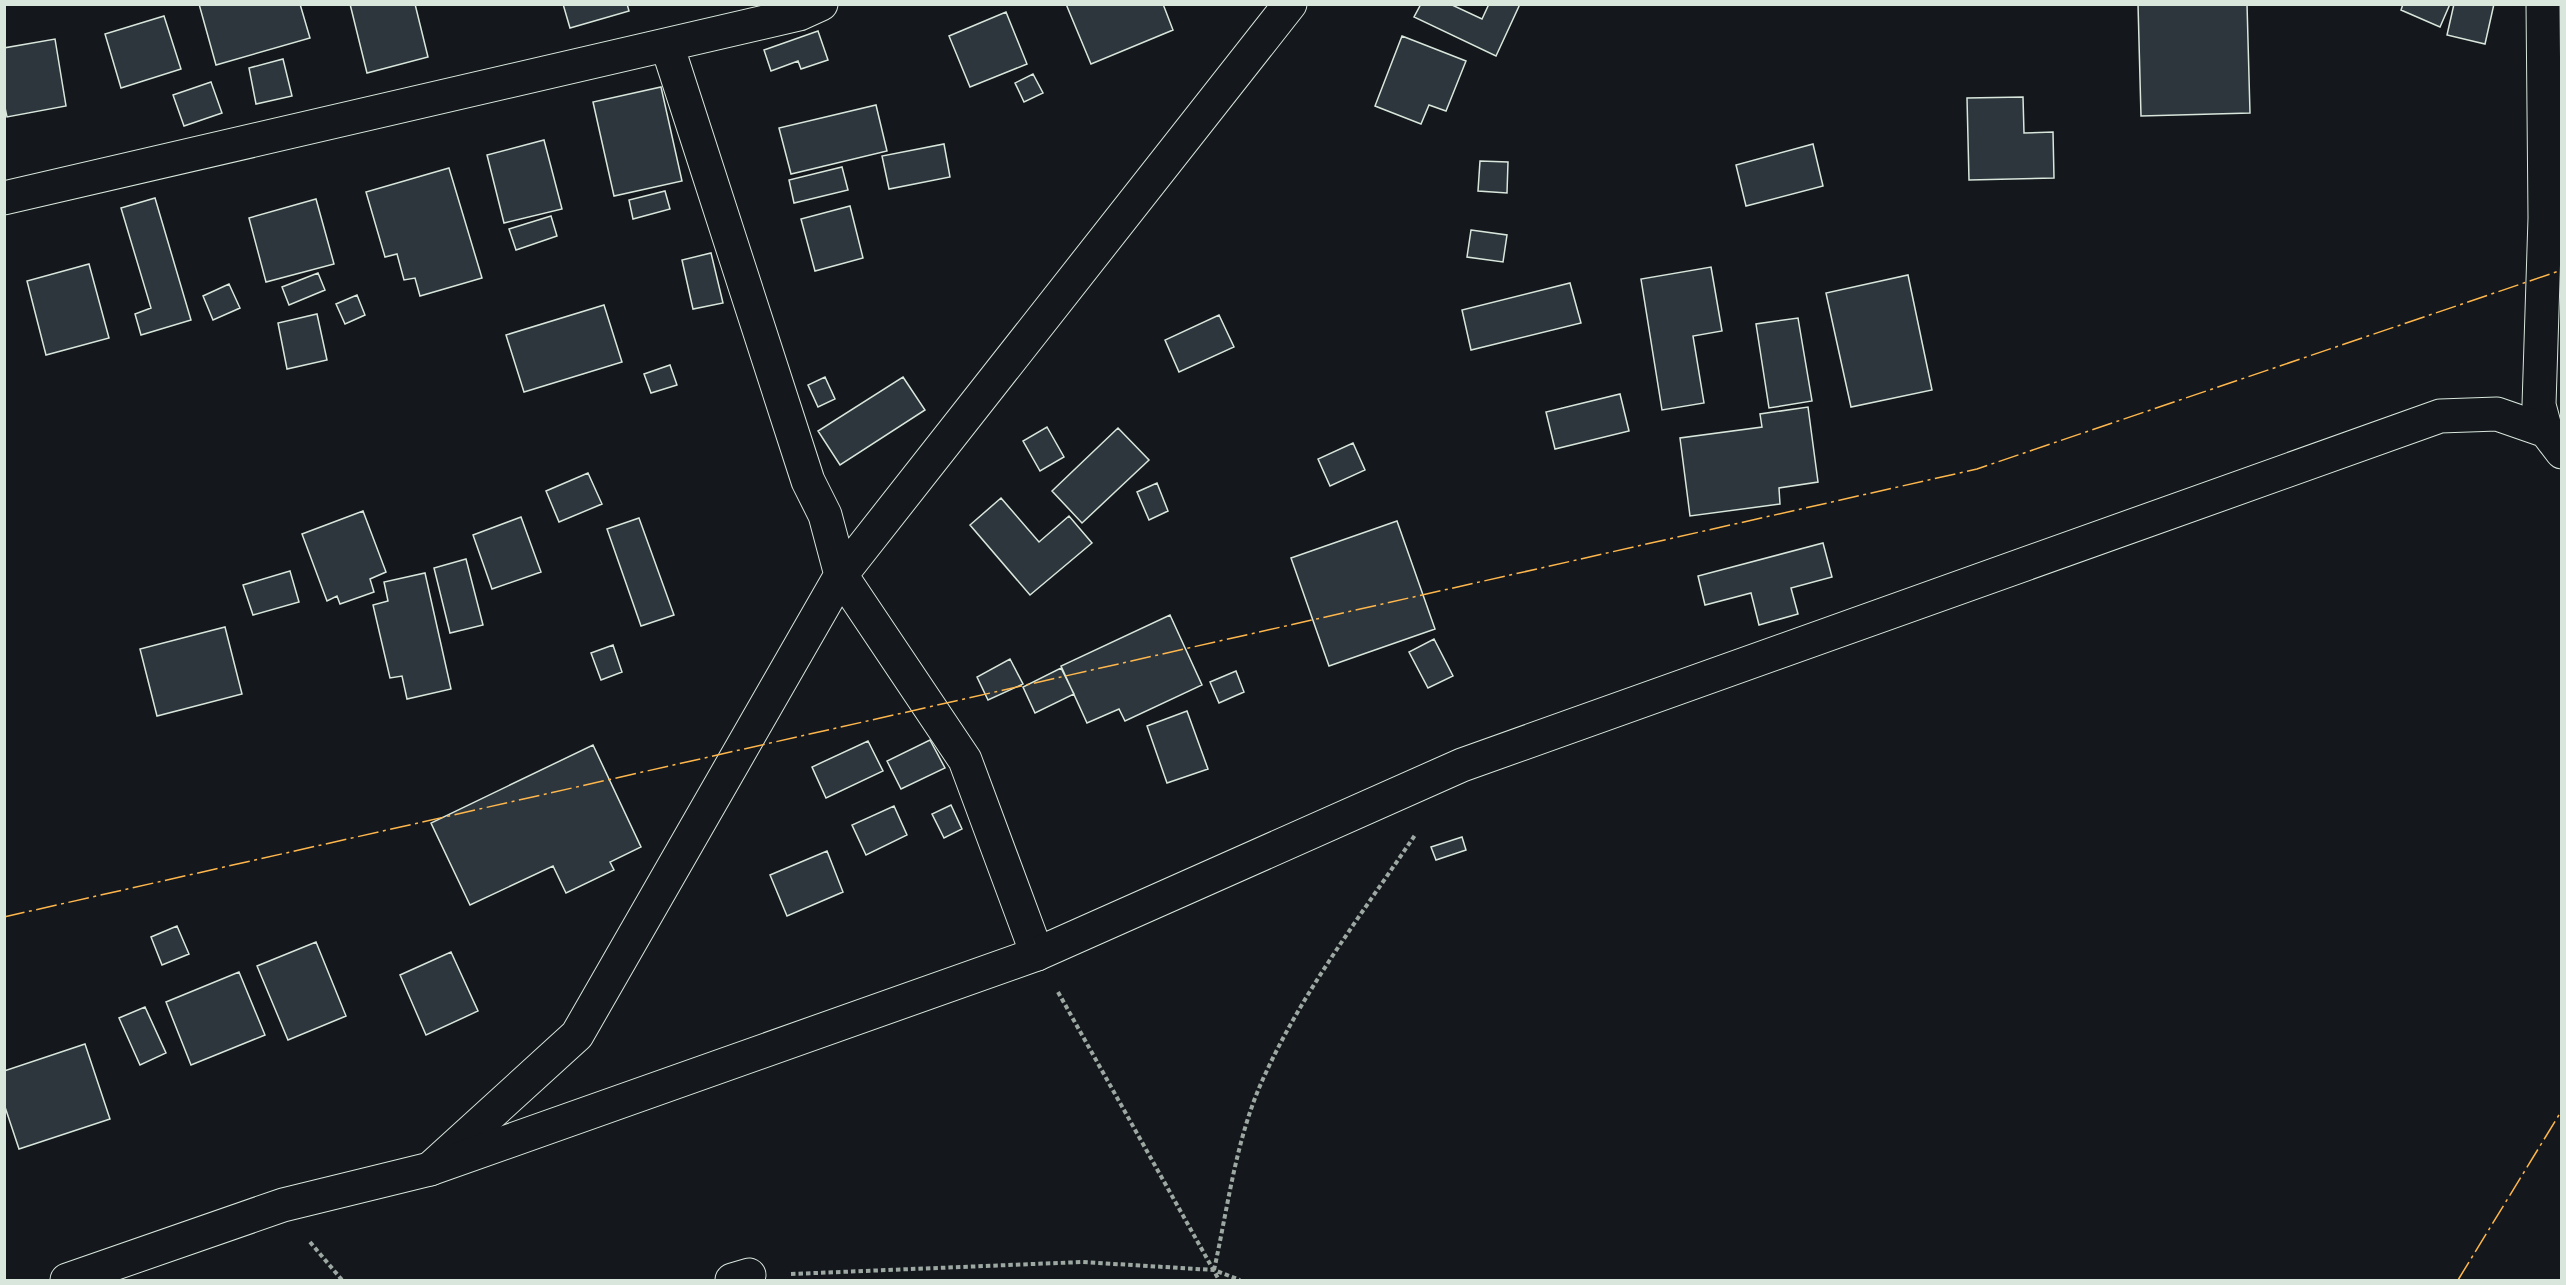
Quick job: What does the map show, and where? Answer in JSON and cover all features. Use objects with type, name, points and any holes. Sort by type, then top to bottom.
[{"type":"street","points":[[4,198],[799,14],[821,4]]},
{"type":"street","points":[[430,1170],[577,1035],[841,575],[1290,4]]},
{"type":"street","points":[[2544,4],[2545,218],[2538,405],[2554,442]]},
{"type":"street","points":[[667,45],[808,481],[825,515],[841,575],[965,760],[1037,954]]},
{"type":"street","points":[[67,1281],[283,1205],[430,1170],[1037,954],[1462,765],[2440,416],[2497,414],[2554,442]]},
{"type":"path","points":[[1214,1270],[1243,1138],[1262,1080],[1303,1003],[1416,834]]},
{"type":"path","points":[[1037,954],[1219,1281]]},
{"type":"path","points":[[740,1278],[1082,1262],[1214,1270],[1240,1281]]},
{"type":"building","points":[[199,4],[300,4],[310,38],[216,65]]},
{"type":"building","points":[[350,4],[415,4],[428,57],[367,73]]},
{"type":"building","points":[[563,4],[627,4],[629,11],[570,28]]},
{"type":"building","points":[[1066,4],[1163,4],[1173,30],[1091,64]]},
{"type":"building","points":[[1421,4],[1450,4],[1482,19],[1489,4],[1520,4],[1496,56],[1414,17]]},
{"type":"building","points":[[2138,4],[2247,4],[2250,113],[2141,116]]},
{"type":"building","points":[[2403,4],[2450,4],[2440,27],[2401,10]]},
{"type":"building","points":[[2454,4],[2494,4],[2485,44],[2447,35]]},
{"type":"building","points":[[1006,12],[1027,64],[970,87],[949,36]]},
{"type":"building","points":[[164,16],[181,69],[121,88],[105,34]]},
{"type":"building","points":[[818,31],[828,60],[801,69],[798,61],[771,71],[764,50]]},
{"type":"building","points":[[1402,36],[1466,61],[1446,111],[1429,105],[1421,124],[1375,106]]},
{"type":"building","points":[[55,39],[66,106],[7,117],[4,103],[4,48]]},
{"type":"building","points":[[283,59],[292,96],[256,104],[249,68]]},
{"type":"building","points":[[1033,74],[1043,93],[1024,102],[1015,83]]},
{"type":"building","points":[[211,82],[222,113],[184,126],[173,95]]},
{"type":"building","points":[[661,87],[682,181],[614,196],[593,102]]},
{"type":"building","points":[[2023,97],[2024,133],[2053,132],[2054,178],[1969,180],[1967,98]]},
{"type":"building","points":[[876,105],[887,151],[791,174],[779,128]]},
{"type":"building","points":[[544,140],[562,209],[504,223],[487,155]]},
{"type":"building","points":[[944,144],[950,177],[889,189],[882,156]]},
{"type":"building","points":[[1813,144],[1823,186],[1746,206],[1736,165]]},
{"type":"building","points":[[1480,161],[1508,162],[1507,193],[1478,191]]},
{"type":"building","points":[[842,167],[848,190],[794,203],[789,180]]},
{"type":"building","points":[[449,168],[482,278],[420,296],[415,278],[404,280],[397,254],[385,257],[366,192]]},
{"type":"building","points":[[665,191],[670,209],[633,219],[629,200]]},
{"type":"building","points":[[155,198],[191,320],[141,335],[135,314],[151,308],[121,208]]},
{"type":"building","points":[[316,199],[334,264],[266,282],[249,218]]},
{"type":"building","points":[[850,206],[863,258],[815,271],[801,219]]},
{"type":"building","points":[[551,216],[557,236],[516,250],[509,229]]},
{"type":"building","points":[[1471,230],[1507,235],[1503,262],[1467,257]]},
{"type":"building","points":[[711,253],[723,303],[693,309],[682,260]]},
{"type":"building","points":[[89,264],[109,338],[46,355],[27,281]]},
{"type":"building","points":[[1711,267],[1722,331],[1693,336],[1704,403],[1662,410],[1641,279]]},
{"type":"building","points":[[318,273],[325,290],[289,305],[282,287]]},
{"type":"building","points":[[1908,275],[1932,390],[1851,407],[1826,293]]},
{"type":"building","points":[[1570,283],[1581,323],[1471,350],[1462,310]]},
{"type":"building","points":[[229,284],[240,308],[213,320],[203,296]]},
{"type":"building","points":[[357,295],[365,315],[345,324],[336,304]]},
{"type":"building","points":[[604,305],[622,362],[524,392],[506,335]]},
{"type":"building","points":[[317,314],[327,360],[287,369],[278,323]]},
{"type":"building","points":[[1219,315],[1234,347],[1179,372],[1165,340]]},
{"type":"building","points":[[1798,318],[1812,401],[1769,408],[1756,324]]},
{"type":"building","points":[[670,365],[677,385],[651,393],[644,374]]},
{"type":"building","points":[[825,377],[835,399],[818,407],[808,385]]},
{"type":"building","points":[[903,377],[925,410],[840,465],[818,431]]},
{"type":"building","points":[[1620,394],[1629,431],[1555,449],[1546,412]]},
{"type":"building","points":[[1808,407],[1818,482],[1779,488],[1780,504],[1690,516],[1680,438],[1762,427],[1760,414]]},
{"type":"building","points":[[1047,427],[1064,457],[1040,471],[1023,441]]},
{"type":"building","points":[[1118,428],[1149,460],[1082,523],[1052,491]]},
{"type":"building","points":[[1353,443],[1365,470],[1330,486],[1318,459]]},
{"type":"building","points":[[588,473],[602,504],[559,522],[546,491]]},
{"type":"building","points":[[1157,483],[1168,511],[1149,520],[1137,492]]},
{"type":"building","points":[[1001,498],[1039,542],[1069,516],[1092,543],[1030,595],[970,525]]},
{"type":"building","points":[[363,511],[386,572],[370,579],[374,592],[340,604],[337,596],[327,601],[302,534]]},
{"type":"building","points":[[521,517],[541,572],[492,589],[473,535]]},
{"type":"building","points":[[639,518],[674,615],[641,626],[607,529]]},
{"type":"building","points":[[1397,521],[1435,629],[1329,666],[1291,558]]},
{"type":"building","points":[[1823,543],[1832,577],[1791,588],[1798,614],[1759,625],[1751,593],[1705,605],[1698,576]]},
{"type":"building","points":[[466,559],[483,625],[450,633],[434,568]]},
{"type":"building","points":[[290,571],[299,602],[253,615],[243,585]]},
{"type":"building","points":[[425,573],[451,689],[407,699],[402,676],[390,678],[373,605],[388,601],[384,582]]},
{"type":"building","points":[[1170,615],[1202,685],[1125,721],[1119,709],[1087,723],[1061,666]]},
{"type":"building","points":[[225,627],[242,694],[157,716],[140,649]]},
{"type":"building","points":[[1434,639],[1453,676],[1428,688],[1409,652]]},
{"type":"building","points":[[613,645],[622,672],[601,680],[591,653]]},
{"type":"building","points":[[1010,659],[1023,684],[988,700],[977,677]]},
{"type":"building","points":[[1061,668],[1074,694],[1035,713],[1023,687]]},
{"type":"building","points":[[1236,671],[1244,692],[1219,703],[1210,682]]},
{"type":"building","points":[[1187,711],[1208,769],[1167,783],[1147,726]]},
{"type":"building","points":[[930,740],[945,768],[901,789],[887,761]]},
{"type":"building","points":[[868,741],[883,771],[826,798],[812,767]]},
{"type":"building","points":[[593,745],[641,847],[610,862],[614,870],[566,893],[553,866],[470,905],[431,823]]},
{"type":"building","points":[[951,805],[962,829],[944,838],[932,814]]},
{"type":"building","points":[[894,806],[907,835],[866,855],[852,825]]},
{"type":"building","points":[[1462,837],[1466,850],[1436,860],[1431,847]]},
{"type":"building","points":[[827,851],[843,892],[787,916],[770,875]]},
{"type":"building","points":[[177,926],[189,954],[162,965],[151,937]]},
{"type":"building","points":[[316,942],[346,1016],[288,1040],[257,966]]},
{"type":"building","points":[[451,952],[478,1011],[426,1035],[400,975]]},
{"type":"building","points":[[239,972],[265,1035],[191,1065],[166,1002]]},
{"type":"building","points":[[145,1007],[166,1053],[140,1065],[119,1018]]},
{"type":"building","points":[[85,1044],[110,1119],[19,1149],[4,1104],[4,1071]]},
{"type":"power","points":[[4,917],[1977,469],[2562,270]]},
{"type":"power","points":[[2458,1280],[2562,1110]]}]
